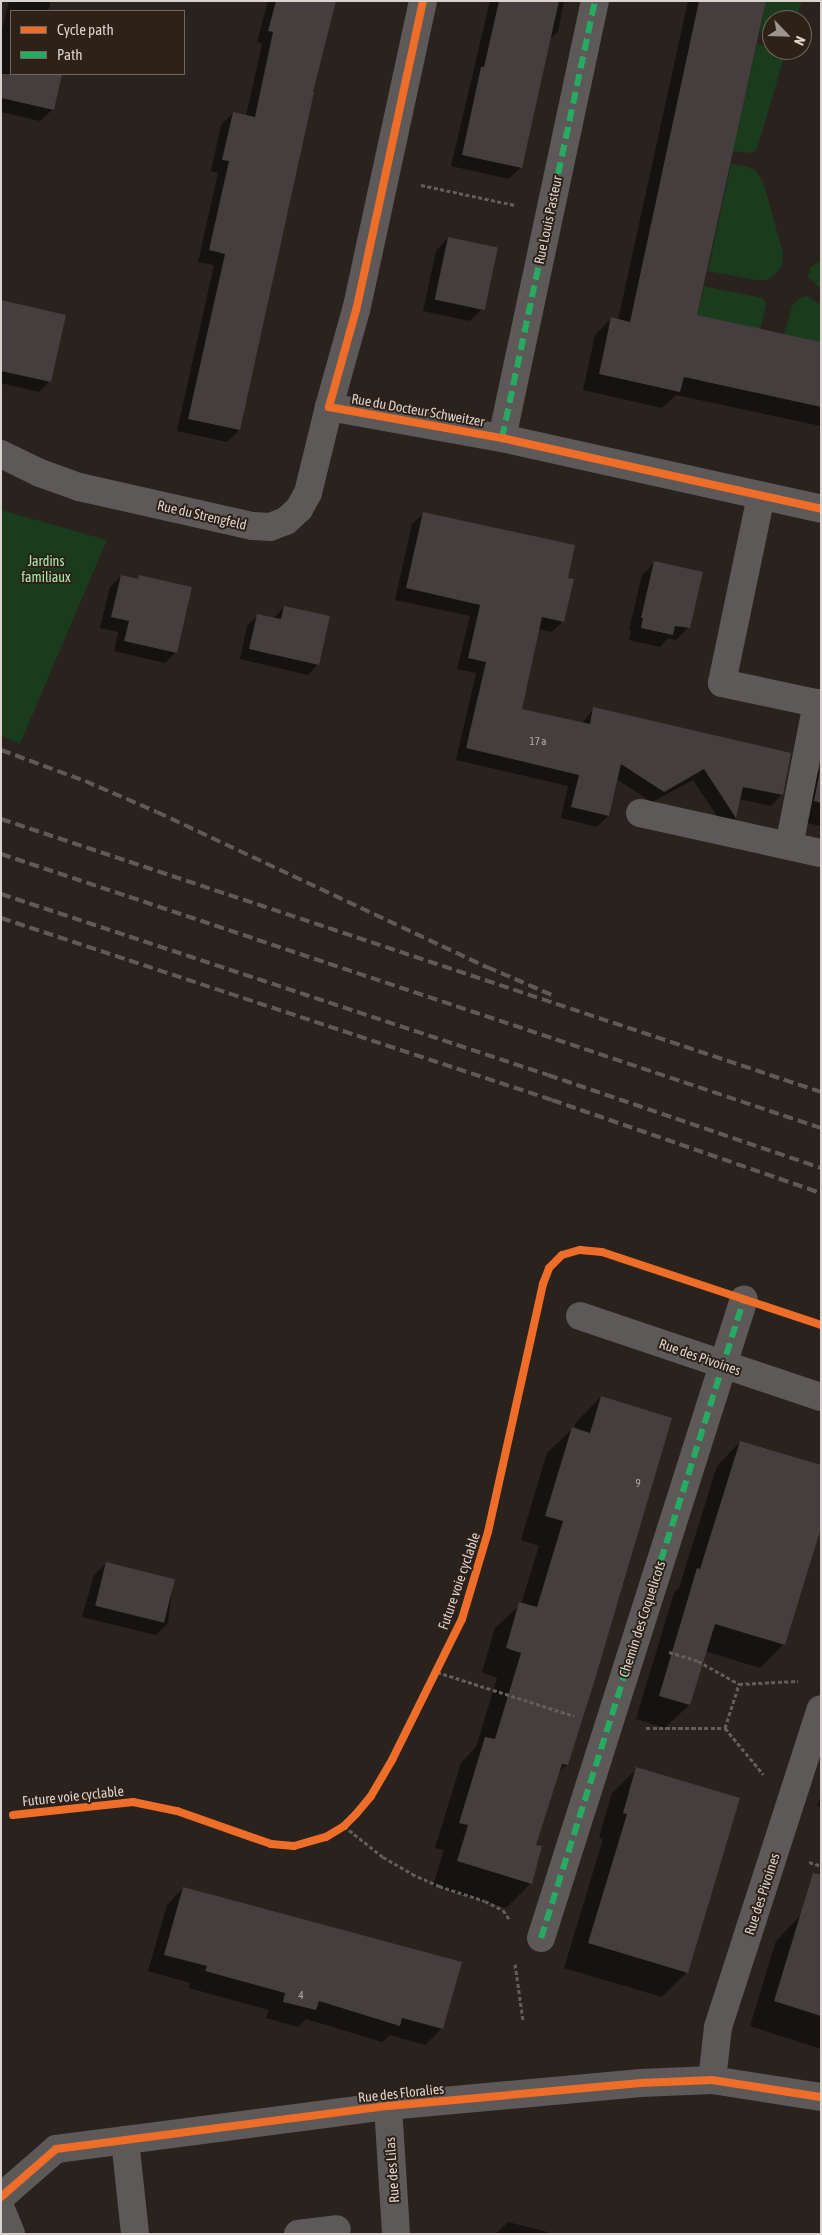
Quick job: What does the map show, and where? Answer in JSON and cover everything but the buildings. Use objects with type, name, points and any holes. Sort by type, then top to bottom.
[{"type":"street","name":"Rue du Docteur Schweitzer","points":[[423,1],[356,310],[328,407],[502,438],[821,509]]},
{"type":"street","name":"Rue Louis Pasteur","points":[[502,438],[595,1]]},
{"type":"street","name":"Rue du Strengfeld","points":[[1,454],[40,473],[79,487],[252,526],[270,527],[286,521],[299,509],[308,493],[328,407]]},
{"type":"street","points":[[761,496],[722,683],[819,704],[789,846]]},
{"type":"street","points":[[640,813],[821,853]]},
{"type":"street","name":"Chemin des Coquelicots","points":[[541,1938],[744,1299]]},
{"type":"street","name":"Rue des Pivoines","points":[[580,1316],[821,1397]]},
{"type":"street","name":"Rue des Pivoines","points":[[712,2080],[718,2027],[821,1709]]},
{"type":"street","name":"Rue des Floralies","points":[[1,2197],[56,2149],[388,2106],[641,2083],[712,2080],[821,2097]]},
{"type":"street","name":"Rue des Lilas","points":[[388,2106],[396,2234]]},
{"type":"street","points":[[125,2140],[134,2234]]},
{"type":"street","points":[[1,2209],[11,2234]]},
{"type":"street","points":[[298,2234],[337,2230]]},
{"type":"path","points":[[384,177],[550,213]]},
{"type":"path","points":[[635,1642],[698,1661],[739,1684],[802,1680]]},
{"type":"path","points":[[432,1681],[441,1664]]},
{"type":"path","points":[[437,1672],[608,1727],[725,1728]]},
{"type":"path","points":[[725,1728],[739,1684]]},
{"type":"path","points":[[725,1728],[764,1776]]},
{"type":"path","points":[[350,1820],[341,1828],[383,1858],[439,1886],[485,1901],[503,1910],[512,1926]]},
{"type":"path","points":[[514,1958],[523,2020]]},
{"type":"green space","points":[[766,1],[802,1],[799,10],[764,10]]},
{"type":"green space","points":[[757,44],[762,45],[762,60],[783,60],[757,149],[752,153],[733,151]]},
{"type":"green space","points":[[731,164],[746,166],[756,171],[763,181],[783,253],[782,265],[775,275],[767,280],[755,280],[708,271]]},
{"type":"green space","points":[[821,261],[821,289],[808,277],[810,267]]},
{"type":"green space","points":[[704,286],[763,298],[766,305],[760,329],[697,315]]},
{"type":"green space","points":[[808,296],[821,305],[821,342],[784,334],[792,306],[800,298]]},
{"type":"green space","name":"Jardins familiaux","points":[[1,510],[107,540],[20,744],[1,736]]},
{"type":"railway","points":[[1,750],[85,781],[157,812],[487,967],[552,995]]},
{"type":"railway","points":[[1,819],[821,1092]]},
{"type":"railway","points":[[1,854],[821,1128]]},
{"type":"railway","points":[[1,894],[548,1075],[821,1168]]},
{"type":"railway","points":[[1,918],[552,1100],[821,1193]]},
{"type":"marked path","points":[[502,438],[595,1]]},
{"type":"marked path","points":[[541,1938],[744,1299]]},
{"type":"cycle path","points":[[423,1],[356,310],[329,407],[502,438],[821,509]]},
{"type":"cycle path","name":"Future voie cyclable","points":[[13,1815],[133,1802],[177,1811],[271,1844],[294,1846],[326,1837],[344,1826],[356,1814],[371,1796],[392,1760],[462,1619],[488,1532],[543,1284],[549,1268],[562,1255],[580,1250],[602,1252],[821,1325]]},
{"type":"cycle path","points":[[1,2197],[56,2149],[388,2106],[641,2083],[712,2080],[821,2097]]}]
